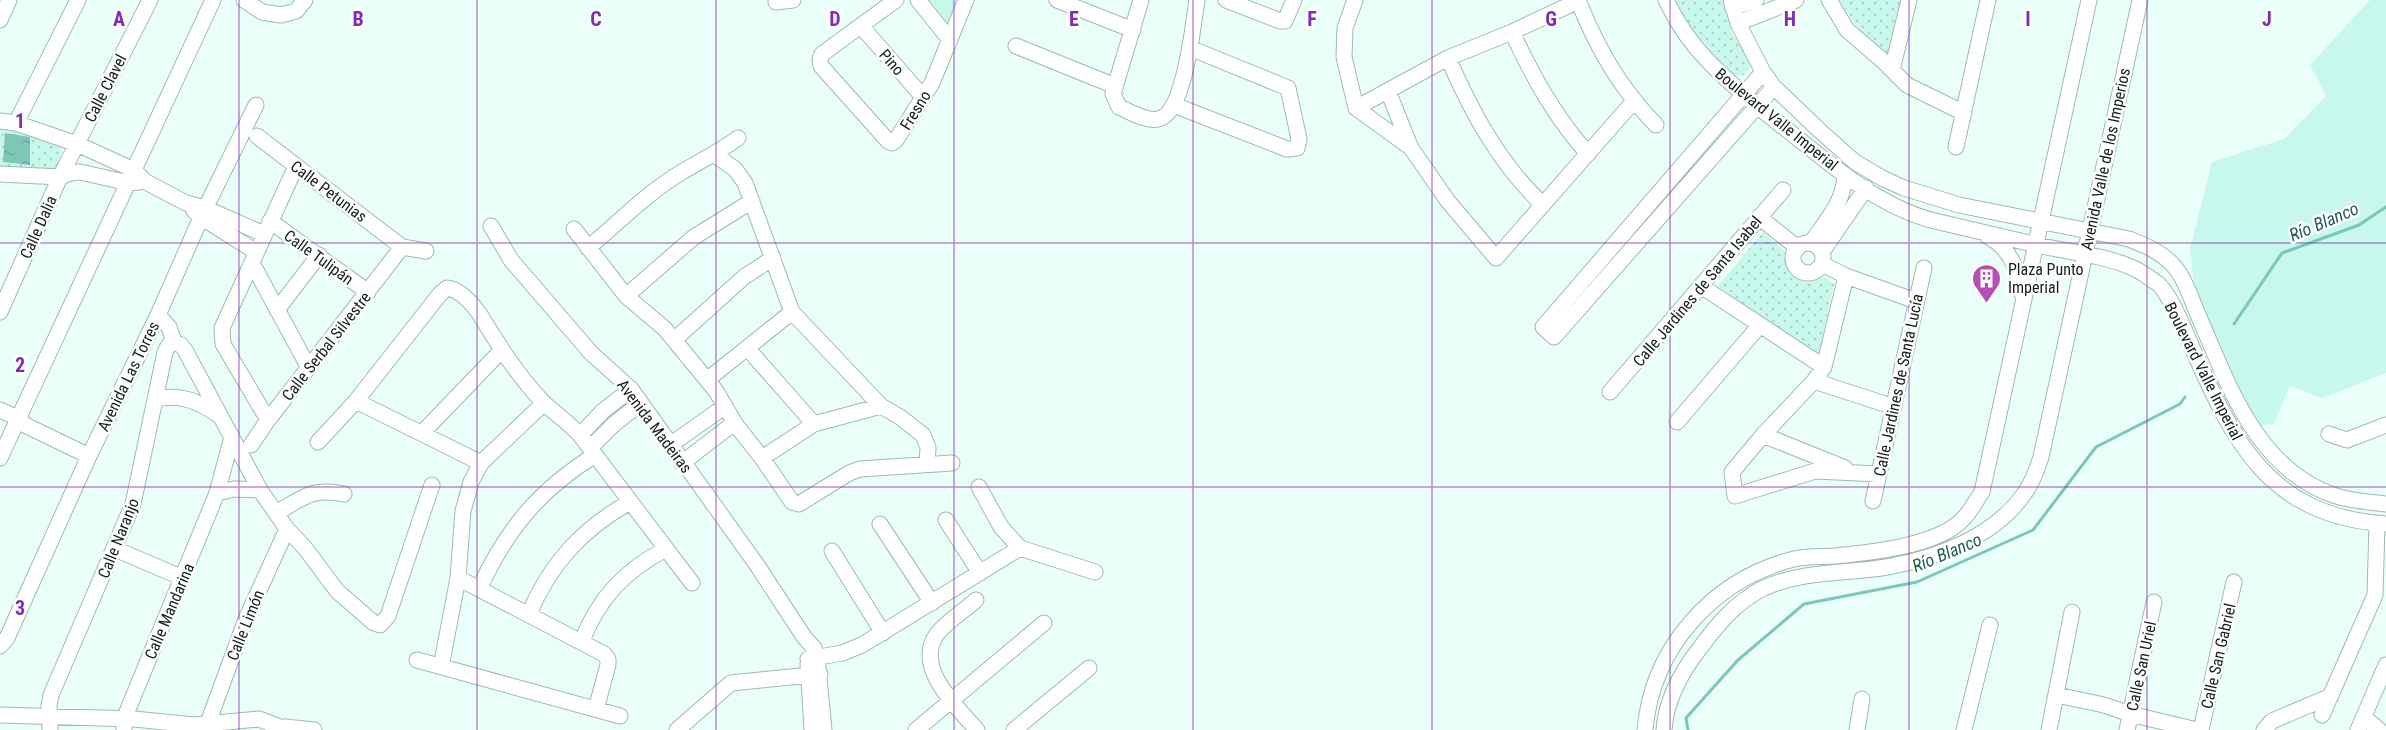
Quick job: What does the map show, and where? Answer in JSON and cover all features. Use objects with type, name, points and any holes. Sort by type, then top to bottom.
[{"type":"street","points":[[0,20],[9,0]]},
{"type":"street","points":[[16,123],[78,0]]},
{"type":"street","name":"Calle Clavel","points":[[77,144],[150,0]]},
{"type":"street","points":[[244,0],[262,12],[281,15],[296,11],[305,0]]},
{"type":"street","points":[[776,2],[794,0]]},
{"type":"street","points":[[861,26],[896,0]]},
{"type":"street","points":[[918,0],[950,40]]},
{"type":"street","name":"Fresno","points":[[861,26],[822,54],[819,59],[821,66],[888,141],[896,141],[932,83],[966,0]]},
{"type":"street","points":[[1057,0],[1133,30]]},
{"type":"street","points":[[1141,0],[1113,94],[1119,107],[1152,120],[1160,119],[1168,114],[1174,105],[1190,48],[1197,0]]},
{"type":"street","points":[[1226,0],[1285,21],[1294,0]]},
{"type":"street","points":[[1355,0],[1345,28],[1344,57],[1356,108],[1411,148]]},
{"type":"street","points":[[1356,108],[1448,58],[1512,32],[1578,0],[1608,66],[1634,101],[1656,125]]},
{"type":"street","name":"Boulevard Valle Imperial","points":[[1666,0],[1676,20],[1691,41],[1709,62],[1743,94],[1845,175],[1897,206],[1933,220],[2133,268],[2161,286],[2182,322],[2226,420],[2246,452],[2266,476],[2291,494],[2320,509],[2352,520],[2381,524]]},
{"type":"street","points":[[1734,10],[1796,0]]},
{"type":"street","points":[[1829,0],[1847,30],[1907,86],[1964,113]]},
{"type":"street","points":[[1892,70],[1909,0]]},
{"type":"street","points":[[1956,147],[1988,0]]},
{"type":"street","points":[[2003,518],[1991,518],[1980,513],[1978,505],[2089,0]]},
{"type":"street","name":"Avenida Valle de los Imperios","points":[[1664,730],[1664,719],[1675,688],[1691,659],[1733,609],[1760,590],[1802,576],[1887,567],[1929,557],[1969,540],[2003,518],[2025,493],[2041,457],[2140,0]]},
{"type":"street","points":[[0,458],[14,423],[213,2]]},
{"type":"street","name":"Boulevard Valle Imperial","points":[[1734,10],[1763,72],[1774,87],[1855,162],[1905,188],[1959,205],[2129,239],[2150,247],[2171,262],[2186,286],[2242,412],[2265,447],[2287,468],[2311,485],[2337,496],[2386,504]]},
{"type":"street","name":"Pino","points":[[861,26],[923,97]]},
{"type":"street","points":[[1512,32],[1550,106],[1566,130],[1588,154]]},
{"type":"street","points":[[1016,46],[1115,86]]},
{"type":"street","points":[[1174,105],[1287,149],[1297,148],[1299,139],[1288,88],[1190,48]]},
{"type":"street","points":[[1448,58],[1480,127],[1518,182],[1543,205]]},
{"type":"street","points":[[1763,72],[1636,216],[1543,327],[1554,337],[1774,87]]},
{"type":"street","points":[[1388,90],[1411,148],[1446,200],[1496,258],[1634,101]]},
{"type":"street","name":"Avenida Las Torres","points":[[0,646],[7,638],[89,456],[158,315],[203,213],[255,105]]},
{"type":"street","points":[[1728,112],[1742,123]]},
{"type":"street","points":[[0,121],[16,123],[77,144],[132,177],[186,202],[203,213],[254,257],[277,310],[309,368]]},
{"type":"street","name":"Calle Petunias","points":[[257,136],[402,247]]},
{"type":"street","points":[[588,248],[668,182],[715,155],[738,138]]},
{"type":"street","name":"Calle Dalia","points":[[0,312],[77,144]]},
{"type":"street","points":[[715,155],[735,169],[745,183],[792,312],[881,406],[923,435],[928,448],[927,464]]},
{"type":"street","points":[[268,420],[223,344],[222,328],[296,166]]},
{"type":"street","points":[[0,174],[60,177],[80,172],[132,177]]},
{"type":"street","points":[[1843,210],[1845,175]]},
{"type":"street","points":[[1813,252],[1843,210],[1866,188]]},
{"type":"street","points":[[1897,206],[1905,188]]},
{"type":"street","name":"Calle Jardines de Santa Isabel","points":[[1610,392],[1783,190]]},
{"type":"street","points":[[626,296],[694,237],[752,201]]},
{"type":"street","name":"Calle Tulipán","points":[[203,213],[267,228],[319,255],[368,292]]},
{"type":"street","points":[[1636,216],[1648,228]]},
{"type":"street","points":[[1760,218],[1846,276],[1917,301]]},
{"type":"street","name":"Avenida Madeiras","points":[[491,226],[511,260],[591,353],[631,389],[682,463],[758,565],[804,637],[814,666],[824,730]]},
{"type":"street","points":[[574,229],[626,296],[674,340],[716,391],[734,423],[762,458],[792,502],[800,504],[849,473],[860,469],[952,463]]},
{"type":"street","points":[[1976,230],[1995,240],[2011,257],[2019,276],[2024,300]]},
{"type":"street","points":[[402,247],[426,251]]},
{"type":"street","name":"Calle Serbal Silvestre","points":[[251,445],[402,247]]},
{"type":"street","points":[[277,310],[319,255]]},
{"type":"street","points":[[674,340],[744,277],[772,258]]},
{"type":"street","name":"Calle Jardines de Santa Lucía","points":[[1873,501],[1924,268]]},
{"type":"street","points":[[1846,276],[1824,367],[1732,472],[1736,496],[1815,471],[1879,474]]},
{"type":"street","points":[[1701,286],[1824,367]]},
{"type":"street","points":[[318,442],[356,401],[440,294],[447,288],[455,289],[476,308],[502,350],[544,403],[566,419],[580,435],[692,584]]},
{"type":"street","points":[[707,380],[792,312]]},
{"type":"street","points":[[158,315],[169,327],[174,342],[182,345],[260,490],[287,529],[305,548],[338,591],[374,623],[380,625],[388,616],[432,485]]},
{"type":"street","points":[[1677,422],[1760,325]]},
{"type":"street","name":"Calle Naranjo","points":[[49,724],[51,695],[134,504],[165,352],[174,342]]},
{"type":"street","points":[[2195,354],[2211,345]]},
{"type":"street","points":[[747,348],[814,424]]},
{"type":"street","points":[[422,433],[502,350]]},
{"type":"street","points":[[1814,381],[1894,406]]},
{"type":"street","points":[[580,435],[603,411],[631,389]]},
{"type":"street","points":[[156,399],[177,396],[189,399],[222,418]]},
{"type":"street","points":[[356,401],[481,463]]},
{"type":"street","points":[[441,667],[458,578],[464,511],[471,482],[481,463],[544,403]]},
{"type":"street","points":[[479,589],[492,561],[525,512],[592,451],[614,424],[641,403]]},
{"type":"street","points":[[762,458],[814,424],[881,406]]},
{"type":"street","points":[[670,445],[724,407]]},
{"type":"street","points":[[0,410],[14,423],[89,456]]},
{"type":"street","points":[[682,463],[734,423]]},
{"type":"street","points":[[2329,434],[2347,440],[2386,425]]},
{"type":"street","points":[[1763,435],[1858,473]]},
{"type":"street","name":"Calle Mandarina","points":[[124,725],[218,494],[232,438]]},
{"type":"street","points":[[979,487],[1001,527],[1020,548],[1095,572]]},
{"type":"street","points":[[218,494],[234,489],[260,490]]},
{"type":"street","points":[[276,513],[315,492],[327,490],[344,494]]},
{"type":"street","points":[[1645,730],[1646,712],[1657,678],[1678,638],[1697,614],[1718,594],[1749,575],[1796,559],[1888,550],[1940,535],[1959,523],[1982,492]]},
{"type":"street","points":[[530,614],[549,575],[576,540],[602,519],[630,502]]},
{"type":"street","points":[[946,520],[980,573]]},
{"type":"street","points":[[880,524],[932,603]]},
{"type":"street","points":[[2322,716],[2375,595],[2381,524]]},
{"type":"street","name":"Calle Limón","points":[[199,726],[287,529]]},
{"type":"street","points":[[677,730],[732,683],[814,666],[862,645],[1020,548]]},
{"type":"street","points":[[115,549],[183,578]]},
{"type":"street","points":[[582,641],[597,608],[620,579],[650,557],[666,549]]},
{"type":"street","points":[[832,551],[882,633]]},
{"type":"street","points":[[1773,566],[1777,583]]},
{"type":"street","points":[[458,578],[604,654],[608,659],[596,709]]},
{"type":"street","name":"Calle San Gabriel","points":[[2199,730],[2234,582]]},
{"type":"street","points":[[976,600],[938,633],[932,643],[930,653],[934,671],[951,700],[977,730]]},
{"type":"street","name":"Calle San Uriel","points":[[2127,730],[2154,602]]},
{"type":"street","points":[[2049,730],[2072,612]]},
{"type":"street","points":[[916,730],[1044,623]]},
{"type":"street","points":[[1963,728],[1990,625]]},
{"type":"street","points":[[417,660],[620,716]]},
{"type":"street","points":[[2379,730],[2361,723],[2386,665]]},
{"type":"street","name":"Avenida Madeiras","points":[[812,730],[814,666]]},
{"type":"street","points":[[1014,730],[1089,668]]},
{"type":"street","points":[[2057,695],[2199,730]]},
{"type":"street","points":[[2264,730],[2272,722],[2331,696]]},
{"type":"street","points":[[1857,730],[1862,699]]},
{"type":"street","points":[[0,715],[49,724],[199,726],[259,718],[286,729],[314,730]]},
{"type":"shaded area","points":[[924,0],[957,0],[947,28]]},
{"type":"shaded area","points":[[1675,0],[1722,0],[1732,33],[1750,60],[1750,66],[1744,75],[1734,76],[1717,59],[1693,31]]},
{"type":"shaded area","points":[[1839,0],[1904,0],[1891,59],[1860,31]]},
{"type":"shaded area","points":[[2370,0],[2386,0],[2386,373],[2322,398],[2290,386],[2274,424],[2253,426],[2197,310],[2190,248],[2212,162],[2284,139],[2326,96],[2310,65]]},
{"type":"shaded area","points":[[0,123],[63,146],[55,173],[0,169]]},
{"type":"shaded area","points":[[1763,232],[1789,255],[1792,268],[1799,275],[1810,278],[1823,277],[1834,284],[1819,353],[1758,316],[1718,286]]},
{"type":"water","points":[[5,133],[30,137],[30,165],[3,162]]},
{"type":"waterway","name":"Río Blanco","points":[[2234,324],[2282,253],[2359,225],[2386,207]]},
{"type":"waterway","name":"Río Blanco","points":[[1688,730],[1686,718],[1738,660],[1804,604],[1917,582],[2033,530],[2096,447],[2180,404],[2185,397]]},
{"type":"place","name":"Plaza Punto Imperial","points":[[1987,304]]}]
